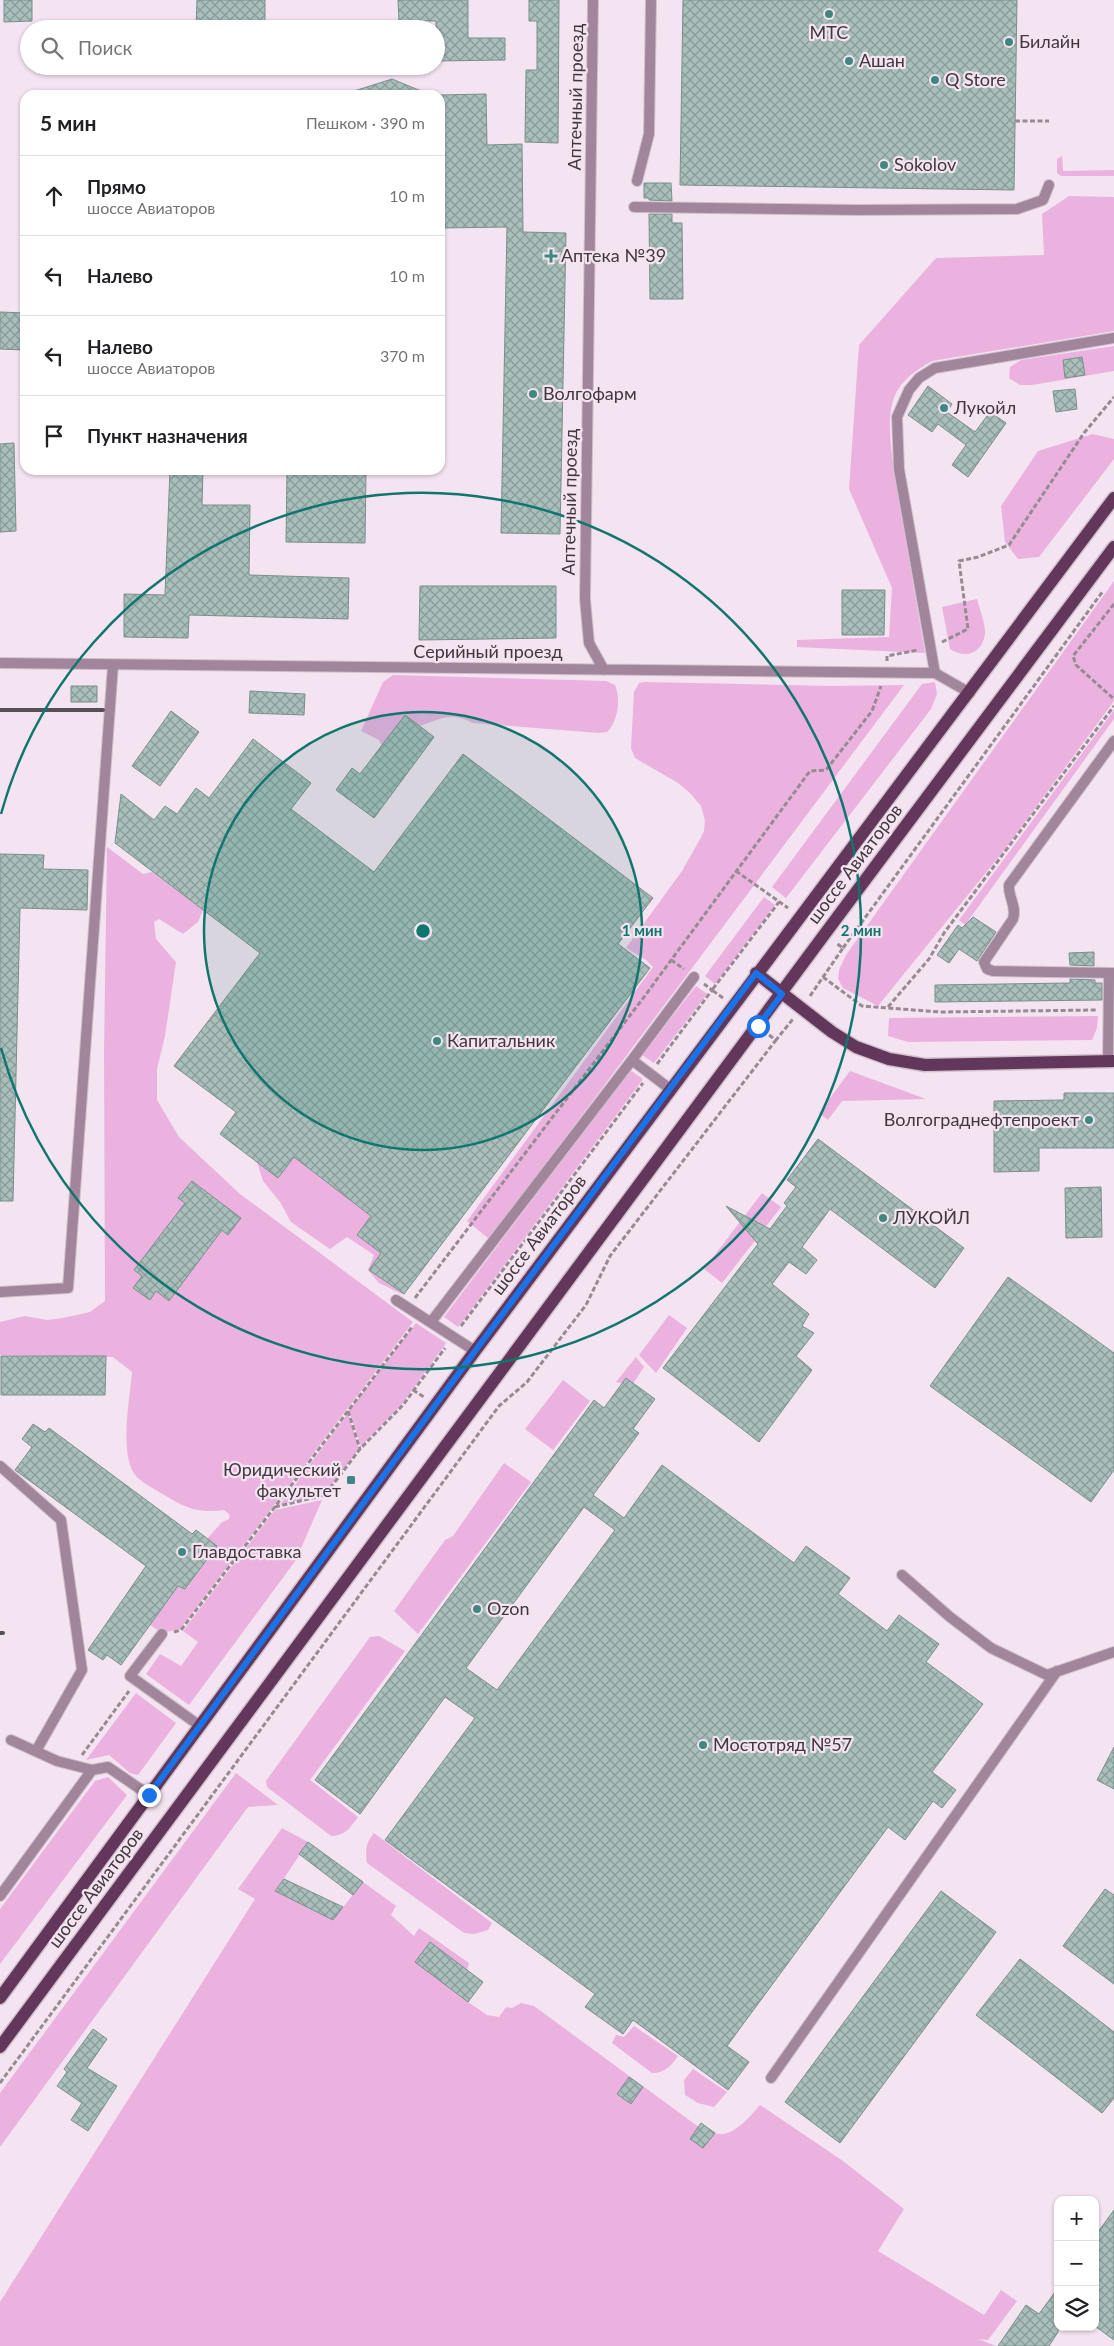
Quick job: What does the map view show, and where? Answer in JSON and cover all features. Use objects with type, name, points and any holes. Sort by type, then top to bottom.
[{"type":"main road","name":"шоссе Авиаторов","points":[[0,1998],[475,1351],[756,973],[970,693],[1114,498]]},
{"type":"main road","name":"шоссе Авиаторов","points":[[0,2047],[1114,547]]},
{"type":"main road","points":[[756,973],[856,1047],[889,1060],[925,1065],[1111,1061]]},
{"type":"street","name":"Аптечный проезд","points":[[593,0],[585,600],[589,643],[604,670]]},
{"type":"street","points":[[636,181],[649,134],[651,0]]},
{"type":"street","points":[[634,207],[858,210],[1017,209],[1043,200],[1049,185]]},
{"type":"street","points":[[970,693],[936,673],[899,469],[898,417],[908,390],[919,378],[935,368],[1114,338]]},
{"type":"street","name":"Серийный проезд","points":[[0,663],[113,666],[936,673]]},
{"type":"street","points":[[0,1292],[68,1288],[113,666]]},
{"type":"street","points":[[1111,1061],[1109,1010],[1112,973],[993,971],[987,969],[984,962],[1013,919],[1015,912],[1008,891],[1008,885],[1114,741]]},
{"type":"street","points":[[433,1318],[694,977]]},
{"type":"street","points":[[632,1060],[670,1089]]},
{"type":"street","points":[[396,1300],[420,1315],[433,1318],[453,1336],[475,1351]]},
{"type":"street","points":[[0,1466],[61,1520],[82,1670],[36,1751]]},
{"type":"street","points":[[902,1575],[950,1617],[991,1648],[1047,1675],[1114,1652]]},
{"type":"street","points":[[162,1634],[130,1676],[200,1726]]},
{"type":"street","points":[[771,2078],[1057,1671]]},
{"type":"street","points":[[11,1740],[74,1766],[92,1770],[108,1767],[149,1795]]},
{"type":"street","points":[[0,1896],[92,1770]]},
{"type":"path","points":[[1015,121],[1049,121]]},
{"type":"path","points":[[433,1318],[414,1300],[644,997],[810,771],[826,770],[872,710],[886,673],[887,656],[931,648],[968,629],[959,561],[978,558],[1009,546],[1084,433],[1114,397]]},
{"type":"path","points":[[843,948],[1108,583]]},
{"type":"path","points":[[1114,604],[1073,656],[1076,665],[1114,699]]},
{"type":"path","points":[[888,1007],[930,959],[944,933],[1114,706]]},
{"type":"path","points":[[823,977],[862,1006],[940,1012],[1109,1010]]},
{"type":"path","points":[[275,1507],[325,1495],[360,1449],[403,1405],[712,990]]},
{"type":"path","points":[[0,2083],[498,1406],[527,1382],[586,1305],[610,1256],[776,1040]]},
{"type":"path","points":[[162,1634],[181,1630],[420,1315]]},
{"type":"path","points":[[348,1411],[360,1449]]},
{"type":"path","points":[[74,1766],[136,1681]]},
{"type":"shaded area","points":[[1062,156],[1063,171],[1114,170],[1114,176],[1061,176],[1057,173],[1057,159]]},
{"type":"shaded area","points":[[1069,196],[1114,197],[1114,331],[932,361],[903,382],[893,401],[890,426],[892,457],[925,653],[797,647],[797,640],[889,637],[892,588],[849,489],[859,345],[936,258],[1044,255],[1042,214]]},
{"type":"shaded area","points":[[1114,346],[1114,371],[1032,385],[1020,385],[1009,378],[1010,367],[1021,360]]},
{"type":"shaded area","points":[[1093,434],[1114,439],[1114,459],[1039,557],[1018,559],[1005,542],[1001,506],[1038,451]]},
{"type":"shaded area","points":[[1114,581],[1114,701],[1005,849],[878,1006],[843,988],[838,979],[839,970],[846,955]]},
{"type":"shaded area","points":[[977,599],[984,626],[985,634],[983,641],[977,650],[972,653],[961,654],[950,649],[942,607]]},
{"type":"shaded area","points":[[393,675],[606,681],[615,685],[617,691],[616,716],[611,728],[607,732],[598,733],[473,723],[452,717],[420,726],[405,715],[382,746],[379,740],[361,731],[383,682]]},
{"type":"shaded area","points":[[935,682],[937,694],[931,709],[786,898],[772,887],[922,684]]},
{"type":"shaded area","points":[[639,683],[831,686],[904,685],[489,1239],[467,1221],[653,967],[646,960],[626,948],[682,871],[704,831],[705,821],[701,806],[690,793],[678,783],[635,758],[631,748],[634,692]]},
{"type":"shaded area","points":[[1114,710],[1114,719],[965,925],[959,920]]},
{"type":"shaded area","points":[[107,847],[143,874],[152,872],[203,910],[198,922],[183,934],[159,919],[154,922],[156,939],[176,962],[165,1036],[157,1069],[157,1100],[179,1137],[240,1194],[413,1322],[180,1629],[162,1633],[150,1625],[178,1586],[186,1589],[217,1546],[207,1539],[222,1522],[229,1519],[230,1515],[224,1510],[207,1511],[187,1507],[137,1477],[131,1468],[127,1442],[132,1372],[113,1357],[0,1355],[0,1322],[25,1316],[47,1320],[63,1318],[90,1312],[105,1301],[104,1051]]},
{"type":"shaded area","points":[[764,897],[775,905],[715,984],[705,976]]},
{"type":"shaded area","points":[[696,986],[707,994],[654,1063],[642,1055]]},
{"type":"shaded area","points":[[1098,1016],[1097,1028],[1092,1040],[908,1042],[888,1036],[889,1018]]},
{"type":"shaded area","points":[[630,1070],[643,1079],[458,1327],[444,1317]]},
{"type":"shaded area","points":[[850,1071],[926,1099],[842,1101],[828,1120],[819,1113]]},
{"type":"shaded area","points":[[294,1157],[371,1216],[357,1235],[381,1253],[369,1270],[404,1295],[379,1283],[368,1270],[374,1255],[347,1237],[330,1249],[291,1222],[280,1202],[263,1181],[257,1162],[278,1178]]},
{"type":"shaded area","points":[[762,1193],[781,1207],[722,1283],[704,1269]]},
{"type":"shaded area","points":[[669,1315],[687,1328],[656,1373],[639,1355]]},
{"type":"shaded area","points":[[416,1323],[446,1343],[402,1404],[361,1446],[349,1411]]},
{"type":"shaded area","points":[[636,1357],[644,1367],[632,1385],[616,1382]]},
{"type":"shaded area","points":[[563,1380],[590,1401],[553,1450],[525,1429]]},
{"type":"shaded area","points":[[348,1413],[359,1449],[325,1493],[280,1505]]},
{"type":"shaded area","points":[[504,1463],[531,1482],[418,1634],[394,1611],[445,1540],[453,1536]]},
{"type":"shaded area","points":[[322,1500],[296,1560],[189,1705],[146,1674],[160,1654],[181,1666],[198,1642],[183,1631],[275,1510]]},
{"type":"shaded area","points":[[379,1636],[405,1651],[310,1780],[358,1817],[344,1833],[331,1836],[267,1787],[266,1781],[370,1637]]},
{"type":"shaded area","points":[[136,1693],[176,1723],[138,1775],[130,1773],[109,1755],[86,1760]]},
{"type":"shaded area","points":[[236,1773],[278,1805],[248,1807],[0,2147],[0,2093]]},
{"type":"shaded area","points":[[108,1777],[127,1795],[0,1964],[0,1909],[95,1781]]},
{"type":"shaded area","points":[[282,1828],[308,1842],[277,1889],[333,1920],[363,1882],[396,1906],[391,1915],[414,1936],[419,1928],[469,1963],[467,1970],[483,1982],[468,2002],[487,2015],[499,2017],[506,2007],[512,2008],[521,2003],[534,2006],[696,2125],[718,2134],[724,2134],[742,2124],[760,2105],[843,2161],[904,2209],[878,2251],[984,2315],[1001,2290],[1017,2301],[988,2340],[978,2339],[996,2346],[0,2346],[0,2302],[255,1899],[238,1889]]},
{"type":"shaded area","points":[[374,1833],[492,1923],[488,1930],[474,1934],[464,1933],[367,1863],[367,1847]]},
{"type":"shaded area","points":[[634,2026],[678,2056],[673,2063],[661,2072],[652,2073],[612,2043],[616,2035],[624,2037]]},
{"type":"shaded area","points":[[693,2069],[727,2092],[714,2107],[698,2103],[685,2095],[684,2080]]},
{"type":"building","points":[[4,0],[32,0],[32,20],[4,22]]},
{"type":"building","points":[[197,0],[265,0],[265,20],[196,20]]},
{"type":"building","points":[[398,0],[468,0],[468,38],[505,38],[505,60],[445,61],[445,20],[399,20]]},
{"type":"building","points":[[529,0],[559,0],[558,143],[525,142],[526,70],[537,70],[537,21],[529,21]]},
{"type":"building","name":"Ашан","points":[[683,0],[1017,0],[1014,190],[680,185]]},
{"type":"building","points":[[392,79],[419,90],[357,90]]},
{"type":"building","name":"Волгофарм","points":[[486,94],[487,145],[522,144],[523,232],[566,233],[560,534],[501,533],[507,227],[445,228],[445,95]]},
{"type":"building","points":[[644,183],[671,183],[672,201],[644,198]]},
{"type":"building","points":[[649,214],[672,214],[672,223],[682,223],[683,299],[650,299]]},
{"type":"building","points":[[0,312],[20,313],[20,350],[0,349]]},
{"type":"building","points":[[1082,357],[1085,375],[1065,378],[1063,360]]},
{"type":"building","points":[[928,386],[952,404],[947,412],[975,432],[990,412],[1006,423],[968,477],[952,465],[966,445],[938,424],[932,432],[908,415]]},
{"type":"building","points":[[1075,389],[1077,409],[1056,412],[1053,391]]},
{"type":"building","points":[[14,443],[16,531],[0,532],[0,444]]},
{"type":"building","points":[[170,475],[203,475],[202,505],[250,505],[249,575],[349,578],[348,619],[189,615],[188,638],[124,637],[124,594],[165,595]]},
{"type":"building","points":[[287,475],[366,475],[365,543],[286,542]]},
{"type":"building","points":[[420,586],[556,586],[556,638],[419,640]]},
{"type":"building","points":[[842,590],[885,590],[884,635],[842,635]]},
{"type":"building","points":[[71,686],[97,686],[97,702],[71,702]]},
{"type":"building","points":[[250,691],[305,694],[304,715],[249,713]]},
{"type":"building","points":[[171,711],[199,732],[160,786],[132,766]]},
{"type":"building","points":[[405,715],[434,737],[374,818],[336,790],[352,768],[360,774]]},
{"type":"building","points":[[253,739],[311,783],[291,809],[374,872],[463,754],[653,898],[618,944],[650,968],[404,1294],[369,1270],[381,1253],[357,1235],[371,1216],[294,1157],[278,1178],[220,1134],[236,1112],[174,1066],[260,953],[115,843],[121,794],[154,820],[165,806],[177,814],[196,788],[209,798]]},
{"type":"building","points":[[0,854],[44,855],[43,869],[88,870],[87,910],[20,908],[13,1201],[0,1201]]},
{"type":"building","points":[[973,917],[996,932],[977,961],[959,949],[949,963],[937,955],[958,925],[962,928]]},
{"type":"building","points":[[1094,952],[1094,966],[1070,965],[1069,953]]},
{"type":"building","points":[[1070,979],[1095,980],[1095,983],[1102,983],[1102,1000],[935,1002],[935,985],[1070,983]]},
{"type":"building","points":[[1064,1093],[1114,1093],[1114,1148],[1039,1148],[1039,1171],[994,1172],[994,1101],[1064,1100]]},
{"type":"building","points":[[818,1139],[964,1248],[935,1288],[830,1209],[802,1247],[817,1260],[806,1274],[789,1262],[772,1284],[809,1314],[802,1326],[814,1333],[796,1356],[812,1370],[759,1442],[663,1368],[758,1244],[726,1206],[770,1229],[787,1206],[784,1203],[796,1187],[787,1180]]},
{"type":"building","points":[[192,1181],[241,1218],[228,1235],[222,1230],[169,1301],[156,1291],[150,1300],[133,1288],[142,1276],[134,1270],[185,1203],[178,1198]]},
{"type":"building","points":[[1101,1187],[1102,1237],[1066,1238],[1065,1188]]},
{"type":"building","points":[[1008,1277],[1114,1353],[1114,1470],[1091,1502],[930,1386]]},
{"type":"building","points":[[1,1356],[106,1356],[105,1395],[1,1395]]},
{"type":"building","name":"Мостотряд №57","points":[[626,1378],[655,1399],[633,1429],[639,1433],[593,1495],[624,1518],[662,1465],[794,1563],[806,1546],[850,1578],[838,1594],[887,1631],[899,1615],[939,1644],[926,1662],[983,1704],[932,1772],[956,1790],[942,1808],[933,1801],[905,1840],[888,1827],[727,2046],[749,2062],[728,2090],[633,2020],[623,2034],[585,2007],[595,1994],[385,1840],[475,1718],[445,1697],[360,1814],[315,1780],[594,1400],[604,1408]],"holes":[[[584,1507],[615,1530],[497,1690],[466,1668]]]},
{"type":"building","points":[[33,1424],[45,1432],[49,1428],[192,1534],[196,1530],[217,1546],[185,1589],[178,1586],[121,1665],[107,1655],[103,1660],[88,1650],[146,1566],[15,1470],[32,1447],[22,1439]]},
{"type":"building","points":[[1114,1747],[1114,1789],[1097,1780]]},
{"type":"building","points":[[308,1842],[363,1882],[353,1895],[299,1854]]},
{"type":"building","points":[[284,1879],[343,1907],[333,1920],[275,1891]]},
{"type":"building","points":[[1105,1889],[1114,1895],[1114,1984],[1063,1946]]},
{"type":"building","points":[[941,1891],[996,1932],[840,2143],[785,2102]]},
{"type":"building","points":[[430,1942],[483,1982],[468,2002],[415,1962]]},
{"type":"building","points":[[1020,1959],[1114,2032],[1114,2098],[1102,2113],[976,2015]]},
{"type":"building","points":[[93,2029],[107,2039],[87,2068],[117,2086],[88,2131],[71,2120],[82,2103],[57,2086],[67,2072],[64,2069]]},
{"type":"building","points":[[629,2077],[643,2087],[631,2104],[617,2094]]},
{"type":"building","points":[[701,2123],[715,2133],[703,2148],[690,2139]]},
{"type":"building","points":[[1114,2210],[1114,2340],[1099,2329],[1099,2231]]},
{"type":"building","points":[[1054,2293],[1054,2331],[1058,2332],[1049,2346],[998,2346],[1026,2305],[1039,2314]]},
{"type":"railway","points":[[0,710],[103,710]]},
{"type":"place","name":"МТС","points":[[829,14]]},
{"type":"place","name":"Билайн","points":[[1009,42]]},
{"type":"place","name":"Ашан","points":[[849,61]]},
{"type":"place","name":"Q Store","points":[[935,80]]},
{"type":"place","name":"Sokolov","points":[[884,165]]},
{"type":"place","name":"Аптека №39","points":[[551,256]]},
{"type":"place","name":"Волгофарм","points":[[533,394]]},
{"type":"place","name":"Лукойл","points":[[944,408]]},
{"type":"place","name":"Капитальник","points":[[437,1041]]},
{"type":"place","name":"Волгограднефтепроект","points":[[1089,1120]]},
{"type":"place","name":"ЛУКОЙЛ","points":[[883,1218]]},
{"type":"place","name":"Юридический факультет","points":[[351,1480]]},
{"type":"place","name":"Главдоставка","points":[[182,1552]]},
{"type":"place","name":"Ozon","points":[[477,1609]]},
{"type":"place","name":"Мостотряд №57","points":[[703,1745]]},
{"type":"route","points":[[149,1795],[475,1351],[756,973],[782,994],[758,1026]]}]
